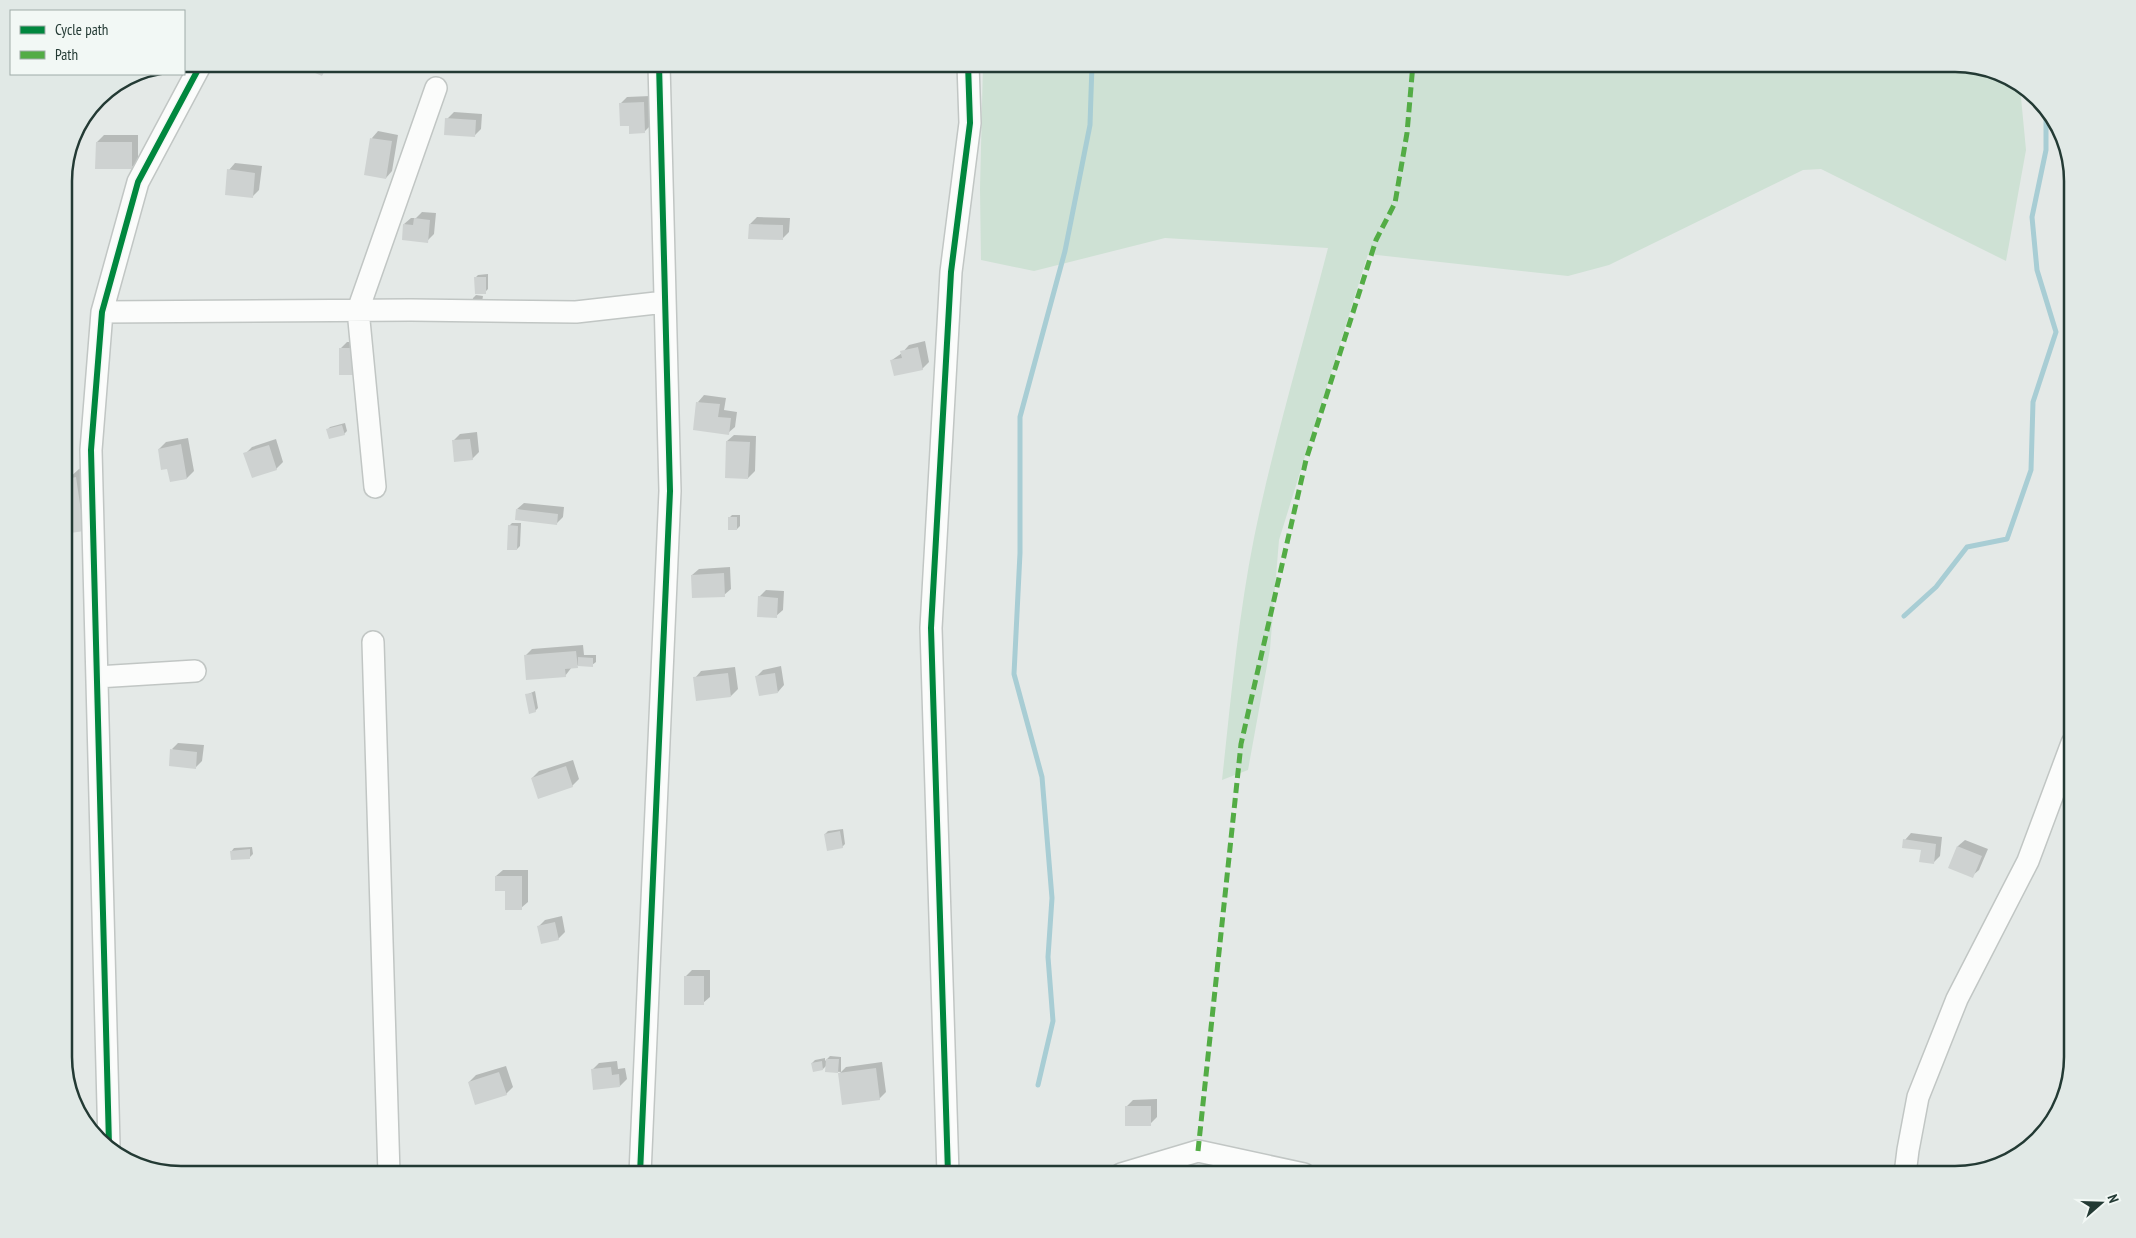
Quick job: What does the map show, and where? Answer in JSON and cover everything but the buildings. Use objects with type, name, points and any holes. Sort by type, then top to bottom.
[{"type":"street","points":[[110,1138],[91,450],[102,312],[138,182],[196,73]]},
{"type":"street","points":[[640,1166],[670,491],[659,73]]},
{"type":"street","points":[[948,1166],[931,628],[951,272],[970,123],[968,73]]},
{"type":"street","points":[[375,487],[358,310],[436,88]]},
{"type":"street","points":[[102,312],[358,310],[576,312],[665,302]]},
{"type":"street","points":[[373,642],[389,1166]]},
{"type":"street","points":[[97,677],[195,671]]},
{"type":"street","points":[[1906,1166],[1918,1097],[1957,999],[2028,860],[2064,765]]},
{"type":"street","points":[[1148,1166],[1198,1151],[1267,1166]]},
{"type":"green space","points":[[983,73],[1968,73],[1996,81],[2021,95],[2026,150],[2006,261],[1821,169],[1803,170],[1609,265],[1568,276],[1368,254],[1279,540],[1270,649],[1248,770],[1222,780],[1239,628],[1248,568],[1280,429],[1328,248],[1165,238],[1034,271],[981,260],[980,189]]},
{"type":"waterway","points":[[1038,1085],[1053,1021],[1048,957],[1052,898],[1042,777],[1014,674],[1020,553],[1020,417],[1065,251],[1090,125],[1092,72]]},
{"type":"waterway","points":[[1904,616],[1936,587],[1967,547],[2007,539],[2031,470],[2033,402],[2056,332],[2037,270],[2032,217],[2046,150],[2046,122]]},
{"type":"marked path","points":[[1198,1151],[1241,744],[1306,460],[1376,240],[1395,203],[1407,133],[1412,72]]},
{"type":"cycle path","points":[[109,1137],[91,450],[102,312],[138,182],[196,73]]},
{"type":"cycle path","points":[[640,1166],[670,491],[659,73]]},
{"type":"cycle path","points":[[948,1166],[931,628],[951,272],[970,123],[968,73]]}]
